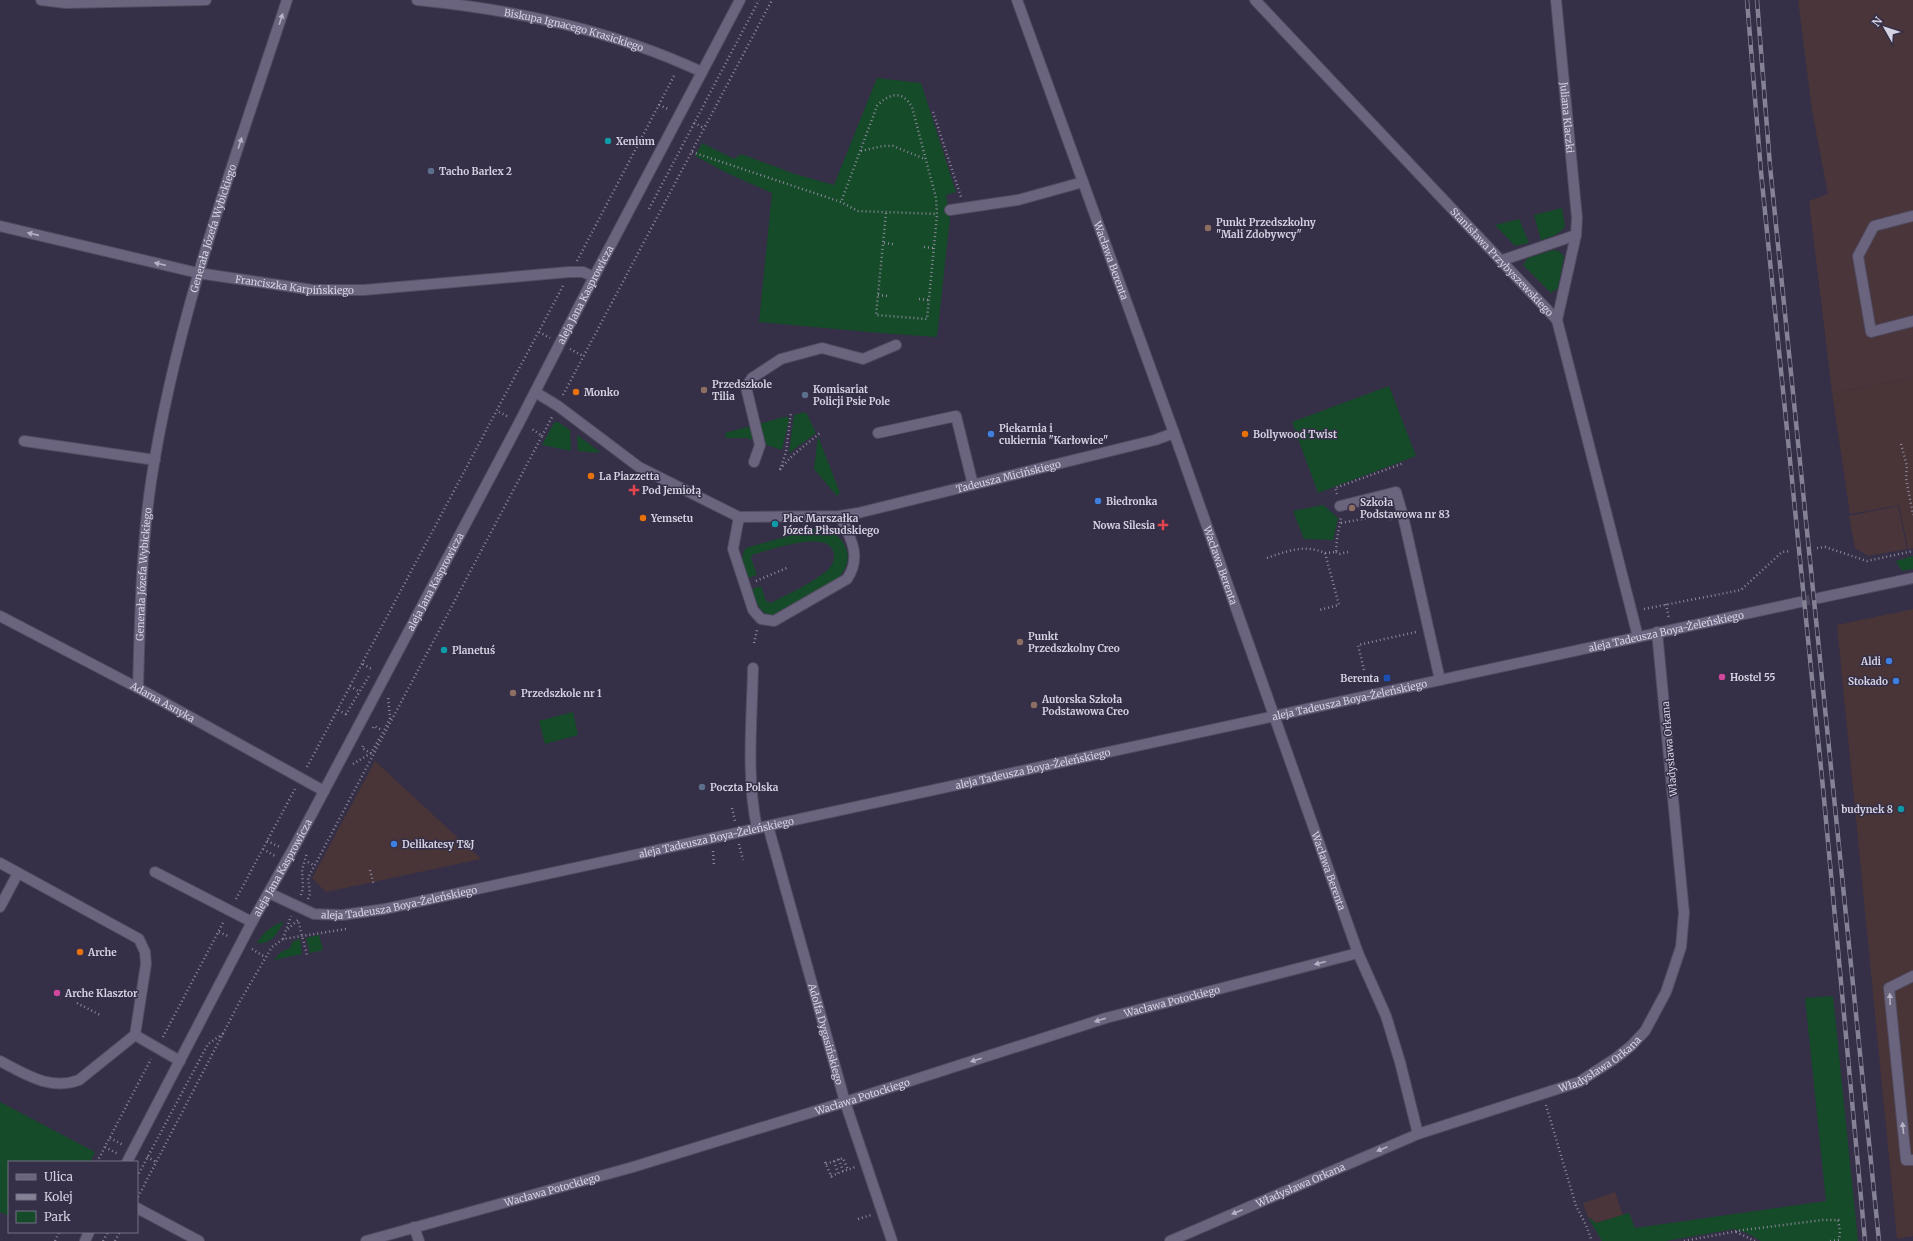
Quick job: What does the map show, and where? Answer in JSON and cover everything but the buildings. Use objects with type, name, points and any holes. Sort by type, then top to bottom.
[{"type":"street","points":[[41,0],[66,3],[206,0]]},
{"type":"street","name":"Generała Józefa Wybickiego","points":[[138,688],[143,561],[155,460],[162,422],[198,273],[287,0]]},
{"type":"street","name":"Biskupa Ignacego Krasickiego","points":[[417,0],[471,5],[538,17],[607,35],[680,62],[702,72]]},
{"type":"street","name":"aleja Jana Kasprowicza","points":[[128,1161],[252,922],[269,894],[324,791],[535,392],[740,0]]},
{"type":"street","name":"Wacława Berenta","points":[[1017,0],[1275,715],[1358,953],[1386,1016],[1400,1062],[1418,1134]]},
{"type":"street","name":"Stanisława Przybyszewskiego","points":[[1255,0],[1503,260],[1557,320],[1638,637]]},
{"type":"street","name":"Juliana Klaczki","points":[[1556,0],[1576,199],[1576,235],[1565,292],[1557,320]]},
{"type":"street","points":[[950,210],[1018,200],[1083,182]]},
{"type":"street","points":[[1912,216],[1874,226],[1858,256],[1871,332],[1913,320]]},
{"type":"street","name":"Franciszka Karpińskiego","points":[[0,226],[198,273],[313,290],[364,290],[569,272],[583,272],[594,277]]},
{"type":"street","points":[[1503,260],[1576,235]]},
{"type":"street","points":[[754,462],[760,445],[746,387],[752,378],[781,359],[822,348],[863,359],[896,345]]},
{"type":"street","points":[[535,392],[558,406],[639,467],[739,517],[840,516],[848,531],[856,558],[853,570],[848,579],[774,621],[761,619],[753,610],[733,549],[739,517]]},
{"type":"street","points":[[878,433],[956,416],[973,485]]},
{"type":"street","name":"Tadeusza Micińskiego","points":[[840,516],[858,513],[1155,440],[1174,433]]},
{"type":"street","points":[[24,441],[155,460]]},
{"type":"street","points":[[1340,506],[1396,492],[1403,516],[1440,680]]},
{"type":"street","points":[[1819,598],[1913,578]]},
{"type":"street","name":"aleja Tadeusza Boya-Żeleńskiego","points":[[269,894],[314,914],[353,914],[768,826],[1800,602]]},
{"type":"street","name":"Adama Asnyka","points":[[0,616],[138,688],[324,791]]},
{"type":"street","name":"Władysława Orkana","points":[[1170,1241],[1418,1134],[1579,1082],[1616,1058],[1631,1046],[1645,1030],[1666,992],[1681,947],[1684,913],[1657,632]]},
{"type":"street","points":[[753,668],[751,729],[753,804],[756,828]]},
{"type":"street","name":"Adolfa Dygasińskiego","points":[[768,826],[846,1102],[892,1241]]},
{"type":"street","points":[[0,864],[139,939],[146,952],[146,964],[135,1035],[79,1080],[69,1084],[47,1083],[0,1060]]},
{"type":"street","points":[[155,872],[252,922]]},
{"type":"street","points":[[0,907],[18,873]]},
{"type":"street","name":"Wacława Potockiego","points":[[366,1241],[633,1167],[846,1102],[1106,1018],[1358,953]]},
{"type":"street","points":[[1913,976],[1890,988],[1906,1160],[1913,1160]]},
{"type":"street","points":[[135,1035],[180,1061]]},
{"type":"street","points":[[138,1209],[199,1241]]},
{"type":"street","points":[[414,1227],[420,1241]]},
{"type":"path","points":[[649,209],[760,0]]},
{"type":"path","points":[[562,398],[772,0]]},
{"type":"path","points":[[574,265],[678,68]]},
{"type":"path","points":[[841,202],[877,106],[887,97],[896,95],[908,101],[912,106],[936,198],[937,214],[927,320],[876,315],[886,212]]},
{"type":"path","points":[[933,112],[964,207]]},
{"type":"path","points":[[694,123],[704,128]]},
{"type":"path","points":[[861,151],[883,146],[893,146],[925,159]]},
{"type":"path","points":[[692,152],[841,202],[858,211],[937,214]]},
{"type":"path","points":[[884,243],[894,244]]},
{"type":"path","points":[[924,246],[934,248]]},
{"type":"path","points":[[306,769],[568,278]]},
{"type":"path","points":[[878,295],[888,296]]},
{"type":"path","points":[[919,299],[929,300]]},
{"type":"path","points":[[499,412],[510,418]]},
{"type":"path","points":[[791,412],[786,452],[780,470],[793,456],[820,433]]},
{"type":"path","points":[[310,894],[308,878],[374,757],[385,731],[554,414]]},
{"type":"path","points":[[532,430],[542,436]]},
{"type":"path","points":[[1901,444],[1907,466],[1906,478],[1913,515]]},
{"type":"path","points":[[1336,552],[1337,539],[1341,523],[1340,506],[1335,488],[1404,463]]},
{"type":"path","points":[[1341,523],[1384,515],[1395,523]]},
{"type":"path","points":[[1817,548],[1824,547],[1867,560],[1913,551]]},
{"type":"path","points":[[1267,558],[1293,549],[1313,549],[1325,553],[1336,552],[1339,554],[1348,552]]},
{"type":"path","points":[[1632,612],[1741,590],[1782,552],[1791,551]]},
{"type":"path","points":[[1319,610],[1339,605],[1325,553]]},
{"type":"path","points":[[745,585],[789,566]]},
{"type":"path","points":[[1364,670],[1358,645],[1420,632]]},
{"type":"path","points":[[338,710],[346,714],[358,691],[373,670],[362,664]]},
{"type":"path","points":[[350,686],[358,691]]},
{"type":"path","points":[[371,731],[374,726],[385,731]]},
{"type":"path","points":[[365,742],[362,748],[371,753],[374,757]]},
{"type":"path","points":[[233,905],[295,789]]},
{"type":"path","points":[[732,808],[736,824]]},
{"type":"path","points":[[738,840],[743,860]]},
{"type":"path","points":[[267,841],[282,848]]},
{"type":"path","points":[[263,849],[278,857]]},
{"type":"path","points":[[308,862],[315,866]]},
{"type":"path","points":[[297,867],[302,870],[304,888],[302,892]]},
{"type":"path","points":[[370,870],[374,885]]},
{"type":"path","points":[[160,1043],[227,916]]},
{"type":"path","points":[[288,929],[298,920],[307,955]]},
{"type":"path","points":[[284,939],[288,929],[288,921]]},
{"type":"path","points":[[138,1197],[265,957],[272,947],[284,939],[303,936]]},
{"type":"path","points":[[77,1003],[100,1015]]},
{"type":"path","points":[[138,1175],[208,1044],[224,1033]]},
{"type":"path","points":[[98,1161],[155,1053]]},
{"type":"path","points":[[1543,1093],[1576,1206],[1592,1241]]},
{"type":"path","points":[[848,1170],[843,1158],[826,1163],[831,1177],[853,1168]]},
{"type":"path","points":[[839,1159],[843,1172]]},
{"type":"path","points":[[834,1161],[838,1173]]},
{"type":"path","points":[[1684,1241],[1736,1231],[1823,1220],[1839,1220],[1839,1240],[1830,1241]]},
{"type":"path","points":[[1736,1231],[1755,1241]]},
{"type":"shaded area","points":[[1798,0],[1913,0],[1913,377],[1832,393],[1809,201],[1828,194],[1812,111]]},
{"type":"shaded area","points":[[1913,377],[1913,548],[1908,549],[1899,505],[1850,514],[1832,393]]},
{"type":"shaded area","points":[[1898,506],[1907,549],[1868,556],[1855,548],[1849,516]]},
{"type":"shaded area","points":[[1913,609],[1913,1236],[1897,1239],[1837,625]]},
{"type":"shaded area","points":[[375,761],[481,859],[326,892],[312,878]]},
{"type":"shaded area","points":[[1615,1192],[1623,1215],[1596,1223],[1588,1217],[1583,1203]]},
{"type":"green space","points":[[877,78],[921,83],[956,192],[946,195],[950,218],[937,337],[759,322],[772,193],[727,173],[695,156],[702,143],[734,159],[741,154],[795,174],[834,185]]},
{"type":"green space","points":[[1562,208],[1565,226],[1558,234],[1541,240],[1534,215]]},
{"type":"green space","points":[[1519,219],[1529,243],[1515,246],[1495,225]]},
{"type":"green space","points":[[1553,250],[1559,251],[1564,256],[1558,288],[1551,293],[1523,265],[1528,258]]},
{"type":"green space","points":[[1389,386],[1416,456],[1318,493],[1292,422]]},
{"type":"green space","points":[[804,412],[807,414],[816,433],[789,453],[794,415]]},
{"type":"green space","points":[[788,417],[789,420],[782,450],[747,438],[726,438],[725,433]]},
{"type":"green space","points":[[556,422],[570,430],[571,451],[542,445]]},
{"type":"green space","points":[[577,435],[599,451],[599,453],[578,451]]},
{"type":"green space","points":[[818,436],[840,493],[837,496],[814,469]]},
{"type":"green space","points":[[1323,505],[1338,518],[1333,540],[1304,539],[1293,511]]},
{"type":"green space","points":[[823,527],[832,531],[839,537],[847,550],[848,558],[842,573],[836,580],[771,616],[767,614],[758,605],[752,589],[761,586],[766,601],[771,603],[805,585],[826,571],[833,563],[834,555],[831,547],[823,543],[798,543],[771,549],[752,555],[751,558],[757,575],[748,578],[743,559],[746,548]]},
{"type":"green space","points":[[1913,556],[1913,569],[1902,571],[1896,561]]},
{"type":"green space","points":[[573,712],[578,735],[545,744],[539,721]]},
{"type":"green space","points":[[284,921],[271,940],[257,943],[262,935],[269,929]]},
{"type":"green space","points":[[319,935],[323,950],[310,953],[306,938]]},
{"type":"green space","points":[[300,939],[302,954],[274,960],[281,952],[290,948],[293,941]]},
{"type":"green space","points":[[1833,996],[1858,1241],[1761,1241],[1747,1233],[1734,1229],[1666,1241],[1602,1241],[1588,1217],[1596,1223],[1629,1213],[1635,1228],[1826,1201],[1805,998]]},
{"type":"green space","points":[[0,1102],[95,1152],[90,1161],[8,1161],[8,1216],[0,1212]]},
{"type":"tunnel","points":[[1800,602],[1819,598]]},
{"type":"railway","points":[[1747,0],[1761,172],[1823,788],[1865,1241]]},
{"type":"railway","points":[[1757,0],[1770,166],[1879,1241]]},
{"type":"place","name":"Xenium","points":[[608,141]]},
{"type":"place","name":"Tacho Barlex 2","points":[[431,171]]},
{"type":"place","name":"Punkt Przedszkolny \"Mali Zdobywcy\"","points":[[1208,228]]},
{"type":"place","name":"Przedszkole Tilia","points":[[704,390]]},
{"type":"place","name":"Monko","points":[[576,392]]},
{"type":"place","name":"Komisariat Policji Psie Pole","points":[[805,395]]},
{"type":"place","name":"Piekarnia i cukiernia \"Karłowice\"","points":[[991,434]]},
{"type":"place","name":"Bollywood Twist","points":[[1245,434]]},
{"type":"place","name":"La Piazzetta","points":[[591,476]]},
{"type":"place","name":"Pod Jemiołą","points":[[634,490]]},
{"type":"place","name":"Biedronka","points":[[1098,501]]},
{"type":"place","name":"Szkoła Podstawowa nr 83","points":[[1352,508]]},
{"type":"place","name":"Yemsetu","points":[[643,518]]},
{"type":"place","name":"Plac Marszałka Józefa Piłsudskiego","points":[[775,524]]},
{"type":"place","name":"Nowa Silesia","points":[[1163,525]]},
{"type":"place","name":"Punkt Przedszkolny Creo","points":[[1020,642]]},
{"type":"place","name":"Planetuś","points":[[444,650]]},
{"type":"place","name":"Aldi","points":[[1889,661]]},
{"type":"place","name":"Hostel 55","points":[[1722,677]]},
{"type":"place","name":"Berenta","points":[[1387,678]]},
{"type":"place","name":"Stokado","points":[[1896,681]]},
{"type":"place","name":"Przedszkole nr 1","points":[[513,693]]},
{"type":"place","name":"Autorska Szkoła Podstawowa Creo","points":[[1034,705]]},
{"type":"place","name":"Poczta Polska","points":[[702,787]]},
{"type":"place","name":"budynek 8","points":[[1901,809]]},
{"type":"place","name":"Delikatesy T&J","points":[[394,844]]},
{"type":"place","name":"Arche","points":[[80,952]]},
{"type":"place","name":"Arche Klasztor","points":[[57,993]]}]
